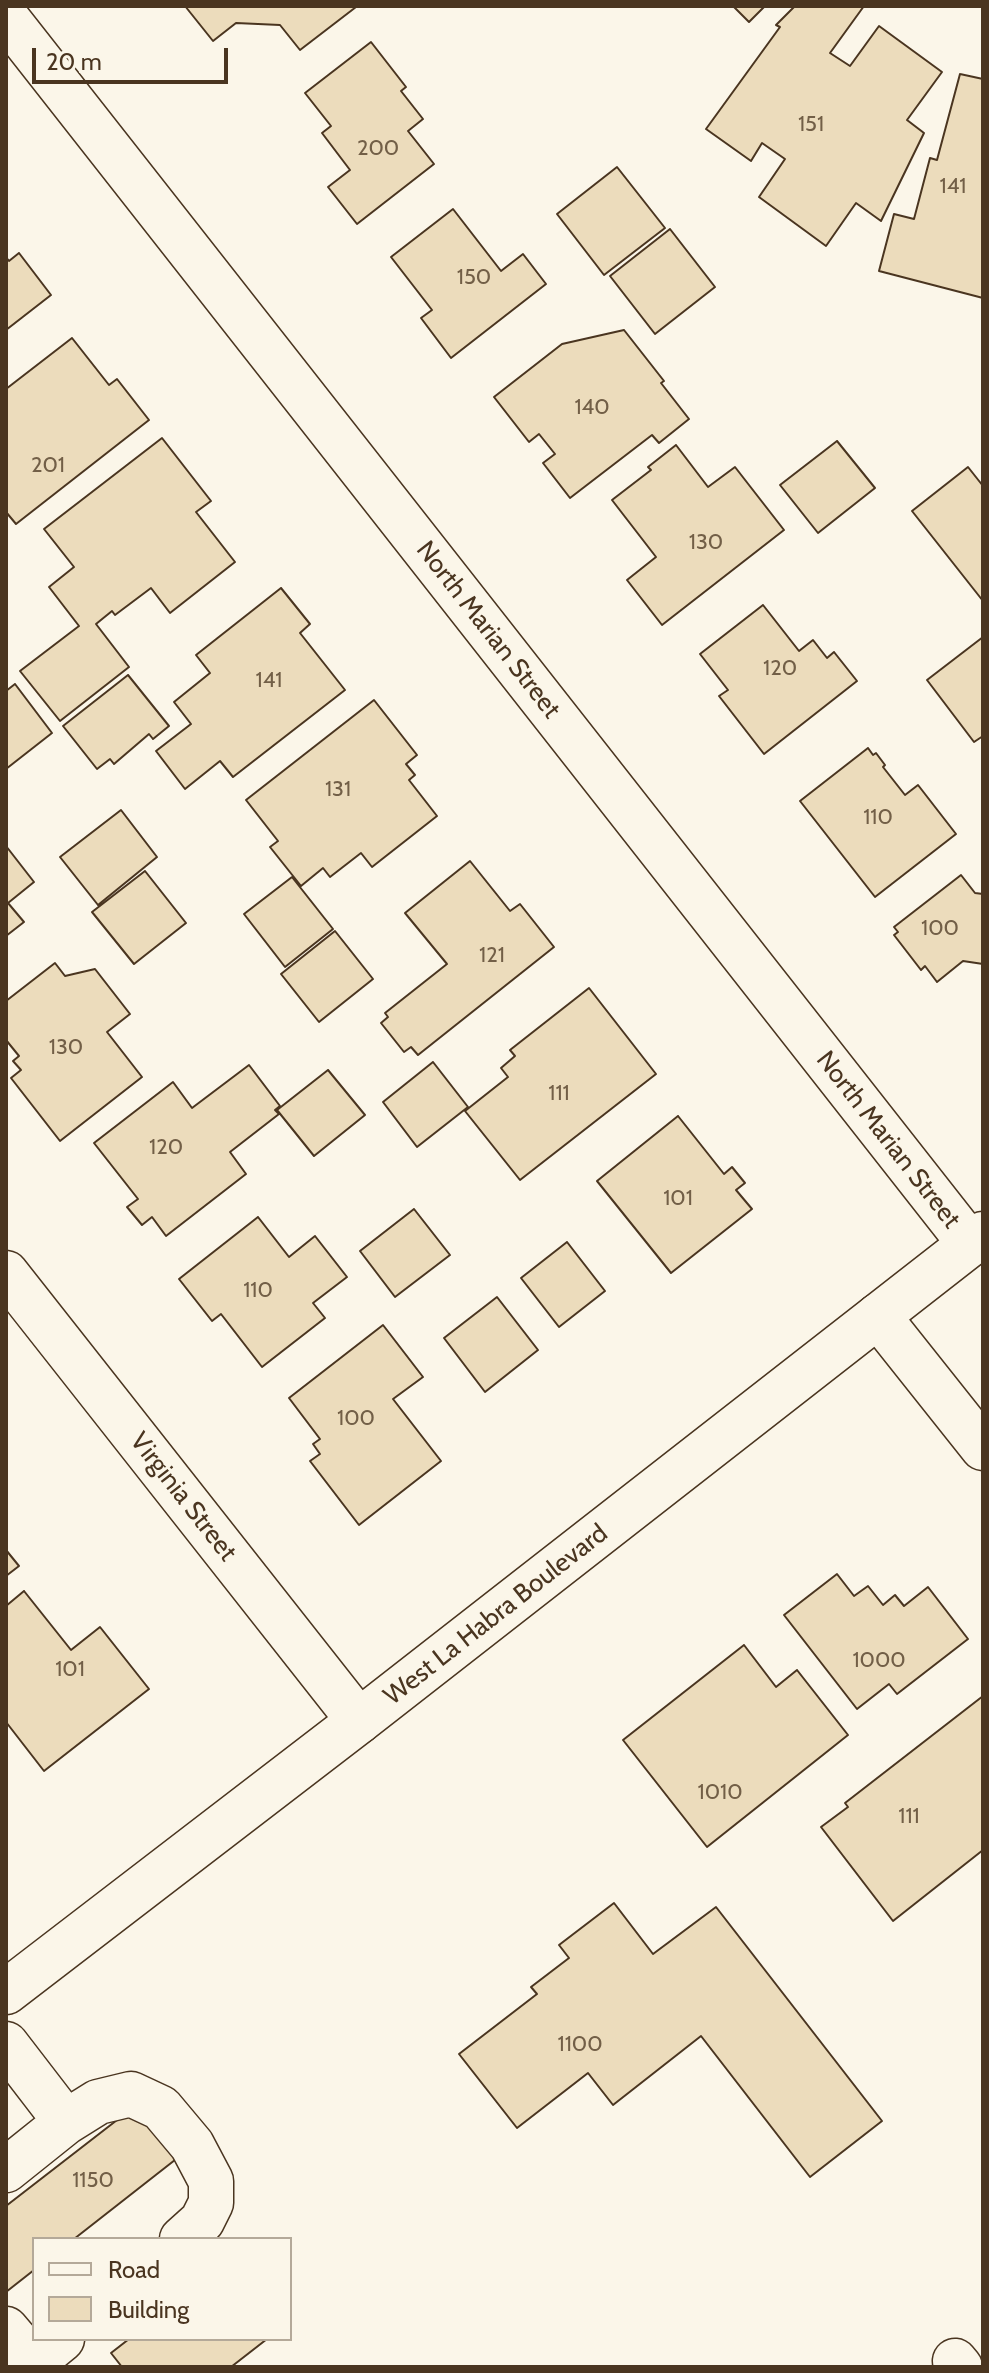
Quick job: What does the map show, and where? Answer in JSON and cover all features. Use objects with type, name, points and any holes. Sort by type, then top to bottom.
[{"type":"street","name":"North Marian Street","points":[[6,17],[977,1239]]},
{"type":"street","name":"West La Habra Boulevard","points":[[6,1992],[977,1239]]},
{"type":"street","name":"Virginia Street","points":[[6,1273],[359,1721]]},
{"type":"street","points":[[878,1316],[983,1448]]},
{"type":"street","points":[[6,2044],[66,2122]]},
{"type":"street","points":[[6,2170],[66,2122],[98,2102],[131,2094],[161,2108],[192,2145],[211,2181],[211,2203],[202,2221],[184,2237]]},
{"type":"street","points":[[6,2329],[41,2356]]},
{"type":"building","points":[[185,6],[356,7],[300,50],[280,25],[236,23],[213,41]]},
{"type":"building","points":[[733,6],[765,6],[749,22]]},
{"type":"building","points":[[795,6],[864,6],[830,53],[850,66],[879,26],[942,72],[907,120],[924,133],[881,221],[856,203],[826,246],[759,197],[785,159],[762,143],[751,161],[706,129],[780,27],[776,25]]},
{"type":"building","points":[[371,42],[406,87],[401,91],[423,119],[408,131],[434,164],[357,224],[328,187],[350,170],[322,133],[331,126],[305,93]]},
{"type":"building","points":[[960,74],[983,79],[983,298],[879,271],[894,214],[914,219],[930,158],[937,160]]},
{"type":"building","points":[[617,167],[665,228],[604,275],[557,214]]},
{"type":"building","points":[[453,209],[501,271],[523,254],[546,284],[451,358],[421,318],[432,310],[391,257]]},
{"type":"building","points":[[670,229],[715,287],[655,334],[610,276]]},
{"type":"building","points":[[19,253],[51,295],[6,330],[6,257],[9,261]]},
{"type":"building","points":[[624,330],[689,419],[659,443],[652,435],[570,498],[543,463],[555,454],[539,434],[529,442],[494,397],[562,344]]},
{"type":"building","points":[[72,338],[109,385],[117,379],[149,420],[16,524],[6,512],[6,389]]},
{"type":"building","points":[[162,438],[211,501],[196,512],[235,562],[170,613],[151,588],[115,615],[112,611],[96,624],[129,667],[60,721],[20,671],[79,626],[49,587],[74,567],[44,529]]},
{"type":"building","points":[[837,441],[875,488],[818,533],[780,485]]},
{"type":"building","points":[[676,445],[708,487],[735,467],[784,530],[662,625],[627,580],[656,557],[612,500],[651,470],[648,467]]},
{"type":"building","points":[[968,467],[983,486],[983,601],[912,511]]},
{"type":"building","points":[[281,588],[310,624],[300,633],[345,690],[233,777],[220,761],[185,789],[156,751],[191,724],[174,702],[210,673],[196,655]]},
{"type":"building","points":[[763,605],[799,651],[813,640],[827,658],[834,652],[857,681],[764,754],[719,696],[728,690],[700,654]]},
{"type":"building","points":[[983,637],[983,736],[974,742],[927,680]]},
{"type":"building","points":[[128,675],[169,726],[153,739],[149,734],[114,764],[110,759],[97,769],[63,726]]},
{"type":"building","points":[[15,684],[52,733],[6,769],[6,691]]},
{"type":"building","points":[[374,700],[417,755],[406,764],[415,775],[409,780],[437,816],[372,867],[361,853],[330,877],[323,868],[301,886],[270,847],[278,841],[246,800]]},
{"type":"building","points":[[868,748],[873,755],[876,753],[905,795],[918,785],[956,834],[875,897],[800,801]]},
{"type":"building","points":[[121,810],[157,857],[98,905],[60,857]]},
{"type":"building","points":[[6,846],[34,882],[8,903],[24,922],[6,936]]},
{"type":"building","points":[[470,861],[510,911],[520,904],[554,947],[418,1055],[411,1047],[404,1052],[381,1023],[388,1017],[385,1013],[447,964],[405,913]]},
{"type":"building","points":[[145,871],[186,923],[134,964],[92,912]]},
{"type":"building","points":[[961,875],[975,893],[983,894],[983,964],[963,961],[937,982],[925,966],[921,970],[894,935],[898,932],[894,927]]},
{"type":"building","points":[[292,877],[333,929],[285,967],[244,914]]},
{"type":"building","points":[[335,931],[373,979],[319,1022],[281,974]]},
{"type":"building","points":[[55,963],[65,976],[95,969],[130,1014],[107,1032],[142,1077],[60,1141],[11,1078],[21,1070],[13,1061],[19,1056],[6,1040],[6,1001]]},
{"type":"building","points":[[589,988],[656,1074],[520,1180],[465,1111],[508,1077],[501,1068],[515,1056],[510,1050]]},
{"type":"building","points":[[433,1062],[468,1107],[417,1147],[383,1102]]},
{"type":"building","points":[[249,1065],[280,1106],[275,1110],[279,1114],[230,1152],[246,1174],[166,1236],[152,1217],[142,1225],[127,1207],[138,1199],[94,1143],[173,1082],[192,1108]]},
{"type":"building","points":[[328,1070],[365,1115],[314,1156],[277,1110]]},
{"type":"building","points":[[678,1116],[724,1174],[732,1167],[745,1183],[736,1190],[752,1209],[671,1273],[597,1181]]},
{"type":"building","points":[[414,1209],[450,1255],[395,1297],[360,1251]]},
{"type":"building","points":[[258,1217],[289,1257],[315,1236],[347,1277],[313,1303],[325,1318],[262,1367],[221,1314],[212,1321],[179,1279]]},
{"type":"building","points":[[567,1242],[605,1291],[559,1327],[521,1278]]},
{"type":"building","points":[[497,1297],[538,1350],[485,1392],[444,1338]]},
{"type":"building","points":[[383,1325],[423,1377],[393,1399],[441,1461],[359,1525],[310,1461],[320,1454],[313,1444],[320,1439],[289,1398]]},
{"type":"building","points":[[6,1550],[19,1566],[6,1576]]},
{"type":"building","points":[[837,1574],[854,1596],[868,1586],[883,1605],[895,1595],[904,1606],[928,1587],[968,1639],[897,1694],[889,1684],[857,1709],[784,1615]]},
{"type":"building","points":[[24,1591],[71,1650],[100,1627],[149,1689],[44,1771],[6,1722],[6,1606]]},
{"type":"building","points":[[744,1645],[776,1687],[797,1670],[848,1735],[707,1847],[623,1740]]},
{"type":"building","points":[[983,1696],[983,1850],[893,1921],[821,1827],[848,1807],[845,1803]]},
{"type":"building","points":[[614,1903],[653,1954],[716,1907],[882,2121],[810,2177],[701,2036],[613,2105],[588,2073],[517,2128],[459,2054],[537,1994],[531,1987],[569,1958],[559,1945]]},
{"type":"building","points":[[139,2103],[180,2156],[77,2237],[32,2237],[32,2272],[6,2292],[6,2206]]},
{"type":"building","points":[[126,2341],[264,2341],[231,2367],[122,2367],[111,2353]]}]
